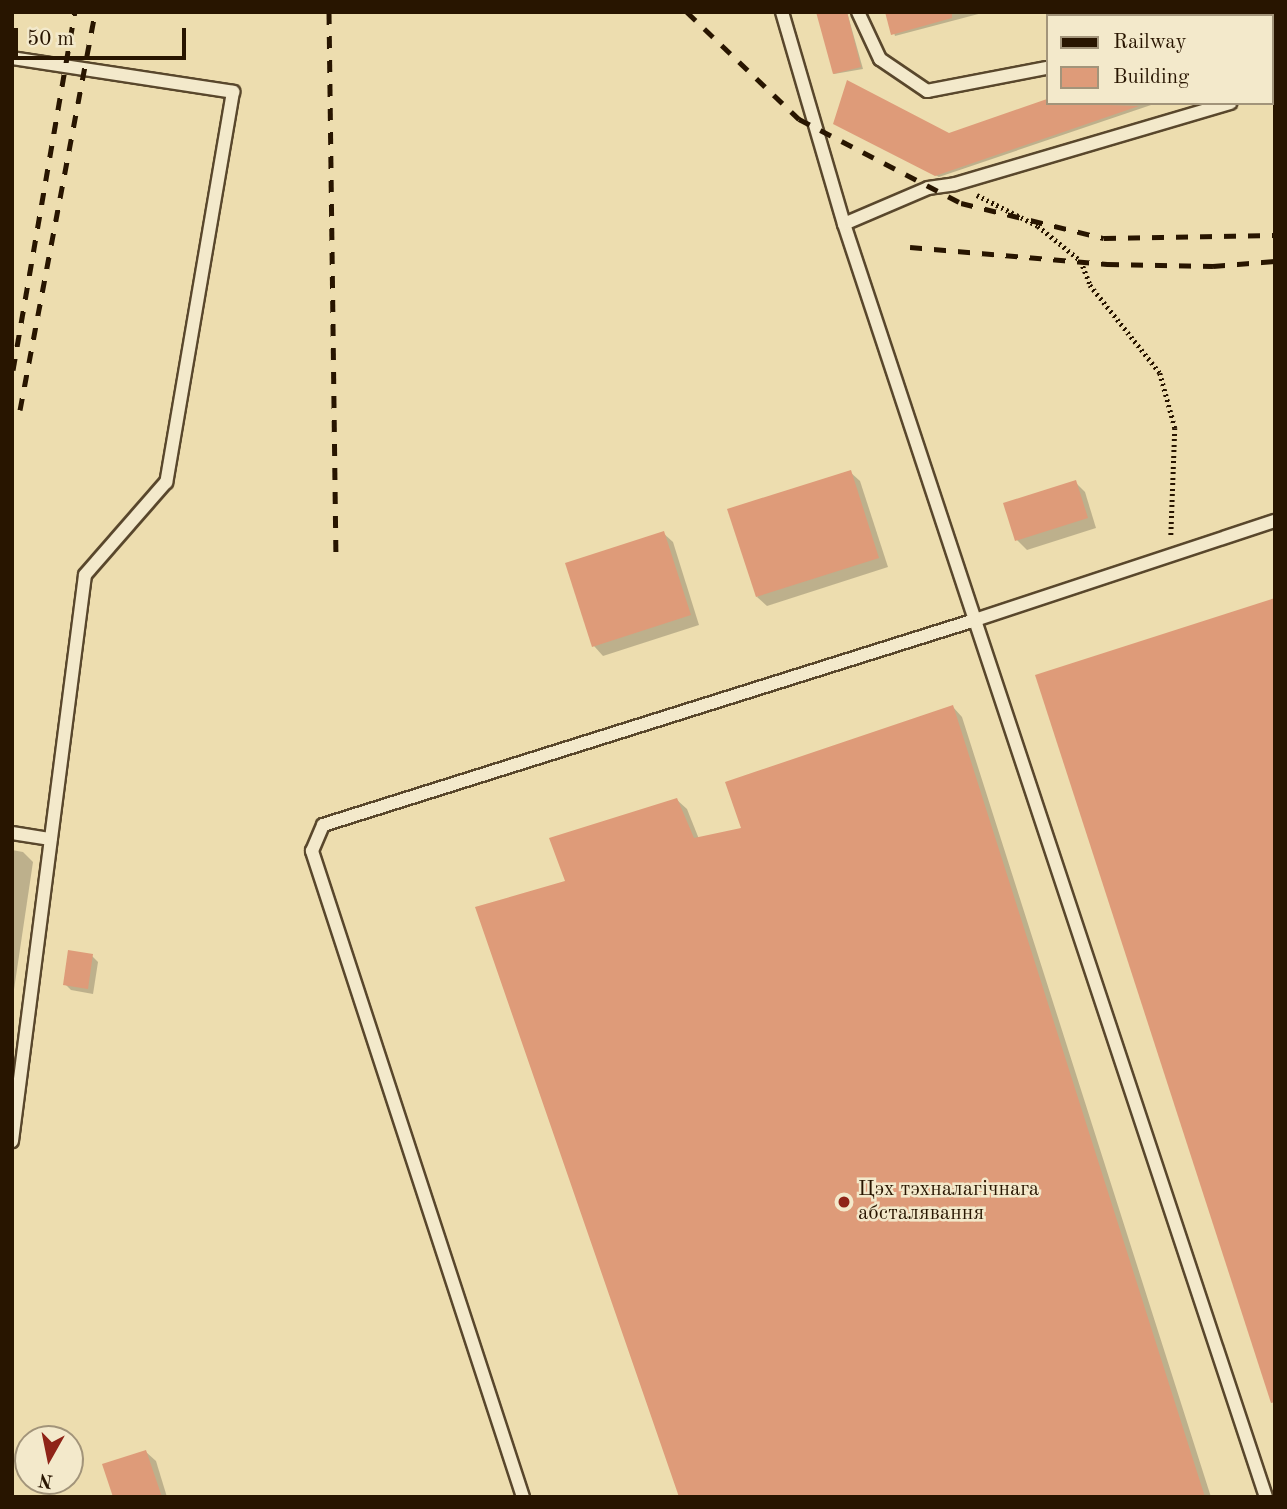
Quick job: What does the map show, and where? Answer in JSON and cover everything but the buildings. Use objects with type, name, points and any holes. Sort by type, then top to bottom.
[{"type":"lane","points":[[782,12],[844,224],[1266,1497]]},
{"type":"lane","points":[[858,12],[880,59],[927,90],[1046,68]]},
{"type":"lane","points":[[12,58],[233,92],[166,482],[85,575],[12,1141]]},
{"type":"lane","points":[[844,224],[928,188],[956,184],[1223,105]]},
{"type":"lane","points":[[523,1497],[312,851],[323,825],[975,620],[1275,521]]},
{"type":"lane","points":[[12,833],[51,839]]},
{"type":"path","points":[[956,184],[1038,226],[1081,261],[1090,285],[1160,373],[1175,428],[1170,556]]},
{"type":"railway","points":[[13,370],[75,12]]},
{"type":"railway","points":[[20,410],[95,12]]},
{"type":"railway","points":[[329,12],[336,559]]},
{"type":"railway","points":[[687,12],[799,119],[961,203],[1104,238],[1275,235]]},
{"type":"railway","points":[[910,247],[1107,264],[1213,266],[1275,261]]},
{"type":"place","name":"Цэх тэхналагічнага абсталявання","points":[[844,1202]]}]
